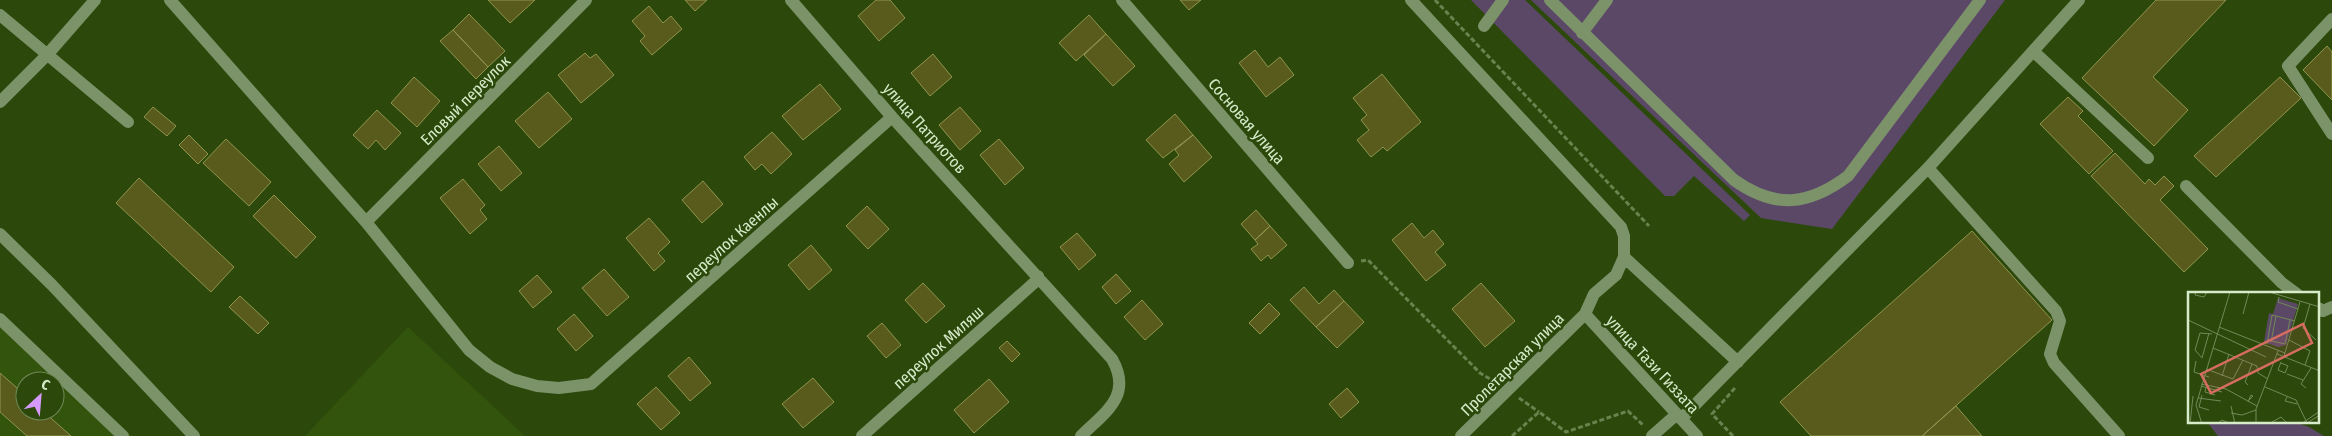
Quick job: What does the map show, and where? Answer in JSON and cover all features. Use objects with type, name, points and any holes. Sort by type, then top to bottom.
[{"type":"street","points":[[0,102],[47,55],[95,0]]},
{"type":"street","points":[[170,0],[366,222]]},
{"type":"street","name":"Еловый переулок","points":[[366,222],[586,0]]},
{"type":"street","name":"улица Патриотов","points":[[791,0],[1036,279],[1112,359],[1118,370],[1120,385],[1116,400],[1081,436]]},
{"type":"street","name":"Сосновая улица","points":[[1122,0],[1348,263]]},
{"type":"street","points":[[1411,0],[1620,227],[1624,236],[1624,257],[1738,362]]},
{"type":"street","points":[[1484,26],[1503,0]]},
{"type":"street","points":[[1550,0],[1734,180],[1749,190],[1769,198],[1792,201],[1811,198],[1829,190],[1848,176],[1980,0]]},
{"type":"street","points":[[1582,33],[1607,0]]},
{"type":"street","points":[[1653,435],[1679,416],[1738,362],[1928,168],[2079,0]]},
{"type":"street","points":[[0,15],[128,122]]},
{"type":"street","points":[[2332,19],[2288,66],[2332,134]]},
{"type":"street","points":[[2033,51],[2148,158]]},
{"type":"street","name":"переулок Каенлы","points":[[366,222],[469,350],[490,367],[512,379],[537,386],[559,388],[592,384],[892,117]]},
{"type":"street","points":[[1928,168],[2056,311],[2060,320],[2050,354],[2054,363],[2119,436]]},
{"type":"street","points":[[2186,186],[2282,283],[2294,292]]},
{"type":"street","points":[[0,234],[52,285],[194,436]]},
{"type":"street","name":"Пролетарская улица","points":[[1461,436],[1585,314],[1594,294],[1616,275],[1624,257]]},
{"type":"street","name":"переулок Миляш","points":[[862,436],[1036,279]]},
{"type":"street","points":[[2320,310],[2323,312],[2332,307]]},
{"type":"street","name":"улица Тази Гиззата","points":[[1585,314],[1697,436]]},
{"type":"street","points":[[0,319],[123,436]]},
{"type":"path","points":[[1435,0],[1649,226]]},
{"type":"path","points":[[1348,263],[1368,260],[1480,373],[1508,390],[1566,432],[1628,411],[1653,435]]},
{"type":"path","points":[[1512,436],[1539,412]]},
{"type":"shaded area","points":[[1471,0],[1525,0],[1750,215],[1744,221],[1694,176],[1674,196],[1665,196]]},
{"type":"shaded area","points":[[1531,0],[2005,0],[1832,229],[1761,218]]},
{"type":"shaded area","points":[[0,315],[61,371],[15,371],[15,421],[65,421],[65,375],[132,436],[0,436]]},
{"type":"shaded area","points":[[408,327],[525,436],[305,436]]},
{"type":"shaded area","points":[[2209,424],[2300,424],[2324,436],[2218,436]]},
{"type":"building","points":[[488,0],[535,0],[510,23]]},
{"type":"building","points":[[685,0],[707,0],[695,11]]},
{"type":"building","points":[[876,0],[890,0],[905,18],[879,41],[858,16]]},
{"type":"building","points":[[1180,0],[1201,0],[1189,10]]},
{"type":"building","points":[[2156,0],[2226,0],[2153,77],[2188,110],[2154,146],[2082,78]]},
{"type":"building","points":[[649,6],[663,23],[671,16],[682,29],[652,55],[640,41],[645,36],[632,21]]},
{"type":"building","points":[[469,14],[505,51],[488,67],[453,30]]},
{"type":"building","points":[[1089,15],[1106,34],[1076,61],[1059,43]]},
{"type":"building","points":[[453,30],[488,67],[476,79],[440,41]]},
{"type":"building","points":[[1106,34],[1135,66],[1113,86],[1084,55]]},
{"type":"building","points":[[2327,46],[2332,52],[2332,100],[2303,70]]},
{"type":"building","points":[[1255,50],[1268,67],[1280,57],[1294,75],[1266,97],[1239,63]]},
{"type":"building","points":[[585,53],[590,58],[596,54],[614,75],[581,103],[558,75]]},
{"type":"building","points":[[933,54],[952,77],[930,96],[911,73]]},
{"type":"building","points":[[1382,74],[1421,122],[1387,151],[1383,147],[1371,157],[1357,140],[1369,130],[1361,120],[1367,115],[1353,98]]},
{"type":"building","points":[[414,77],[440,101],[417,127],[391,103]]},
{"type":"building","points":[[2280,77],[2301,98],[2216,177],[2194,156]]},
{"type":"building","points":[[820,84],[841,109],[803,140],[782,116]]},
{"type":"building","points":[[548,92],[572,119],[539,148],[515,121]]},
{"type":"building","points":[[2068,97],[2083,111],[2078,116],[2113,151],[2089,174],[2040,124]]},
{"type":"building","points":[[153,107],[176,126],[167,136],[144,117]]},
{"type":"building","points":[[960,107],[981,131],[960,150],[939,125]]},
{"type":"building","points":[[377,110],[401,133],[385,150],[376,140],[368,149],[353,135]]},
{"type":"building","points":[[1175,114],[1193,135],[1163,158],[1146,140]]},
{"type":"building","points":[[772,132],[792,154],[771,174],[762,164],[755,170],[744,157]]},
{"type":"building","points":[[189,135],[208,154],[198,164],[179,145]]},
{"type":"building","points":[[1193,135],[1212,157],[1184,182],[1169,164],[1179,155],[1175,150]]},
{"type":"building","points":[[226,139],[271,182],[249,206],[203,163]]},
{"type":"building","points":[[999,139],[1024,168],[1005,185],[980,155]]},
{"type":"building","points":[[499,146],[522,173],[501,191],[478,164]]},
{"type":"building","points":[[2115,153],[2145,184],[2149,179],[2155,185],[2164,176],[2174,186],[2160,200],[2208,249],[2184,272],[2091,176]]},
{"type":"building","points":[[139,178],[234,267],[211,292],[116,203]]},
{"type":"building","points":[[463,179],[485,205],[480,210],[487,219],[470,234],[440,198]]},
{"type":"building","points":[[703,181],[723,204],[702,223],[682,200]]},
{"type":"building","points":[[274,195],[316,237],[296,258],[253,216]]},
{"type":"building","points":[[867,206],[889,229],[868,249],[846,226]]},
{"type":"building","points":[[1256,210],[1270,226],[1255,240],[1241,224]]},
{"type":"building","points":[[649,218],[670,242],[658,253],[665,261],[654,271],[626,238]]},
{"type":"building","points":[[1412,223],[1424,238],[1433,230],[1444,244],[1435,252],[1446,265],[1426,281],[1392,240]]},
{"type":"building","points":[[1270,226],[1287,245],[1271,259],[1268,255],[1261,261],[1251,249],[1258,244],[1255,240]]},
{"type":"building","points":[[1972,231],[2052,320],[1922,436],[1811,436],[1780,402]]},
{"type":"building","points":[[1077,233],[1096,255],[1079,270],[1060,247]]},
{"type":"building","points":[[811,245],[832,270],[809,290],[788,265]]},
{"type":"building","points":[[604,269],[629,297],[607,316],[582,288]]},
{"type":"building","points":[[1116,274],[1131,291],[1116,304],[1102,287]]},
{"type":"building","points":[[537,275],[552,292],[533,308],[519,291]]},
{"type":"building","points":[[923,283],[945,306],[926,323],[905,300]]},
{"type":"building","points":[[1481,283],[1515,321],[1485,347],[1452,309]]},
{"type":"building","points":[[1304,287],[1319,304],[1334,290],[1344,301],[1316,327],[1290,300]]},
{"type":"building","points":[[240,296],[269,323],[258,334],[229,307]]},
{"type":"building","points":[[1142,300],[1163,324],[1145,340],[1124,317]]},
{"type":"building","points":[[1344,301],[1364,322],[1337,348],[1316,327]]},
{"type":"building","points":[[1269,303],[1280,314],[1260,334],[1249,323]]},
{"type":"building","points":[[574,314],[593,336],[576,351],[557,329]]},
{"type":"building","points":[[882,323],[901,345],[886,358],[867,336]]},
{"type":"building","points":[[1007,341],[1020,354],[1012,362],[999,348]]},
{"type":"building","points":[[689,357],[711,383],[690,401],[668,376]]},
{"type":"building","points":[[0,373],[15,386],[15,421],[54,421],[71,436],[27,436],[0,412]]},
{"type":"building","points":[[813,378],[834,402],[803,428],[782,404]]},
{"type":"building","points":[[989,379],[1009,402],[974,433],[954,410]]},
{"type":"building","points":[[656,387],[680,413],[661,430],[637,404]]},
{"type":"building","points":[[1347,388],[1359,402],[1341,418],[1329,404]]},
{"type":"building","points":[[1956,406],[1982,436],[1922,436]]}]
